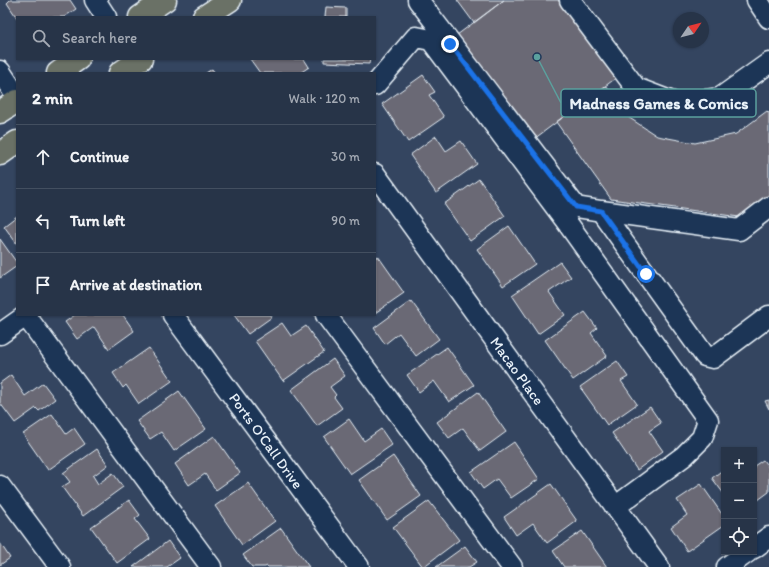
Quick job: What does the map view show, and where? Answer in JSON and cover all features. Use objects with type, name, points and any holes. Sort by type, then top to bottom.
[{"type":"main road","points":[[141,16],[165,0]]},
{"type":"main road","points":[[206,16],[230,0]]},
{"type":"main road","points":[[59,72],[77,60]]},
{"type":"main road","points":[[122,72],[140,60]]},
{"type":"main road","points":[[0,112],[16,102]]},
{"type":"main road","points":[[0,154],[16,143]]},
{"type":"street","points":[[95,0],[105,16]]},
{"type":"street","points":[[418,0],[576,207],[739,230],[769,207]]},
{"type":"street","points":[[570,0],[636,88],[678,104],[720,98],[769,63]]},
{"type":"street","points":[[757,0],[769,18]]},
{"type":"street","points":[[376,84],[416,37],[431,40],[566,221],[708,420],[702,438],[684,456],[615,507]]},
{"type":"street","points":[[0,72],[16,96]]},
{"type":"street","name":"Macao Place","points":[[376,175],[658,567]]},
{"type":"street","points":[[601,211],[705,356],[713,358],[769,316]]},
{"type":"street","points":[[0,334],[25,316]]},
{"type":"street","points":[[27,316],[211,567]]},
{"type":"street","name":"Ports O'Call Drive","points":[[174,316],[359,567]]},
{"type":"street","points":[[327,316],[512,567]]},
{"type":"street","points":[[0,486],[60,567]]},
{"type":"street","points":[[757,546],[769,537]]},
{"type":"street","points":[[727,567],[744,555]]},
{"type":"building","points":[[10,0],[70,0],[76,9],[66,16],[16,16],[7,3]]},
{"type":"building","points":[[457,0],[504,0],[474,23]]},
{"type":"building","points":[[504,0],[558,0],[616,78],[534,139],[457,35]]},
{"type":"building","points":[[326,7],[346,8],[346,16],[325,16]]},
{"type":"building","points":[[251,60],[305,60],[309,67],[302,72],[259,72]]},
{"type":"building","points":[[324,60],[370,60],[369,64],[324,62]]},
{"type":"building","points":[[212,69],[214,72],[208,72]]},
{"type":"building","points":[[423,75],[435,92],[429,95],[444,117],[408,142],[382,104]]},
{"type":"building","points":[[606,86],[628,117],[657,136],[695,143],[736,134],[767,111],[769,113],[769,195],[739,217],[611,199],[556,122]]},
{"type":"building","points":[[436,136],[446,151],[461,141],[477,164],[436,193],[410,155]]},
{"type":"building","points":[[479,179],[505,216],[470,241],[444,204]]},
{"type":"building","points":[[16,217],[16,243],[4,226]]},
{"type":"building","points":[[509,226],[535,264],[503,286],[477,249]]},
{"type":"building","points":[[0,239],[16,262],[16,267],[0,278]]},
{"type":"building","points":[[378,256],[404,293],[376,312],[376,257]]},
{"type":"building","points":[[560,262],[571,277],[549,292],[565,315],[538,334],[512,295]]},
{"type":"building","points":[[411,301],[439,339],[416,356],[399,333],[385,344],[374,328]]},
{"type":"building","points":[[585,312],[597,328],[591,333],[607,356],[573,380],[545,340]]},
{"type":"building","points":[[74,316],[124,316],[134,331],[109,349],[94,327],[77,339],[65,322]]},
{"type":"building","points":[[235,316],[272,316],[272,317],[248,334]]},
{"type":"building","points":[[282,323],[291,336],[306,326],[324,352],[283,381],[255,341]]},
{"type":"building","points":[[447,347],[474,385],[449,402],[434,381],[419,392],[407,375]]},
{"type":"building","points":[[149,348],[172,381],[139,404],[126,385],[123,388],[113,373]]},
{"type":"building","points":[[333,359],[345,376],[330,387],[336,395],[334,397],[342,408],[317,426],[291,390]]},
{"type":"building","points":[[617,361],[628,377],[621,381],[637,404],[607,425],[580,387]]},
{"type":"building","points":[[11,375],[25,396],[43,383],[55,399],[39,411],[36,408],[15,423],[0,403],[0,383]]},
{"type":"building","points":[[179,391],[206,429],[174,451],[161,432],[150,439],[137,421]]},
{"type":"building","points":[[478,392],[506,432],[480,451],[463,428],[449,438],[437,422]]},
{"type":"building","points":[[769,400],[769,409],[765,401]]},
{"type":"building","points":[[650,407],[661,423],[649,431],[663,451],[637,470],[612,433]]},
{"type":"building","points":[[52,414],[66,434],[74,428],[85,444],[48,470],[23,434]]},
{"type":"building","points":[[349,419],[364,441],[381,429],[392,445],[350,474],[324,437]]},
{"type":"building","points":[[214,436],[240,473],[216,490],[205,474],[189,485],[175,464]]},
{"type":"building","points":[[514,442],[539,479],[511,498],[497,479],[483,489],[471,472]]},
{"type":"building","points":[[97,449],[108,465],[93,476],[98,484],[113,473],[123,487],[83,516],[62,487],[70,482],[63,473]]},
{"type":"building","points":[[393,456],[421,496],[387,520],[359,480]]},
{"type":"building","points":[[763,460],[769,468],[769,492],[757,501],[757,483],[757,464]]},
{"type":"building","points":[[721,471],[721,490],[712,478]]},
{"type":"building","points":[[248,483],[275,521],[242,545],[215,506]]},
{"type":"building","points":[[551,484],[577,521],[547,543],[533,523],[516,535],[504,517]]},
{"type":"building","points":[[701,484],[721,513],[721,527],[687,551],[671,527],[687,515],[677,500]]},
{"type":"building","points":[[129,500],[140,515],[135,519],[150,539],[117,563],[91,527]]},
{"type":"building","points":[[429,501],[459,540],[423,567],[393,527]]},
{"type":"building","points":[[281,528],[309,567],[252,567],[243,555]]},
{"type":"building","points":[[582,531],[607,567],[564,567],[553,551]]},
{"type":"building","points":[[168,541],[180,558],[167,567],[133,567]]},
{"type":"building","points":[[0,543],[10,558],[0,565]]},
{"type":"building","points":[[465,546],[477,562],[469,567],[436,567]]},
{"type":"place","name":"Madness Games & Comics","points":[[537,57]]},
{"type":"route","points":[[450,44],[576,207],[601,211],[646,274]]}]
